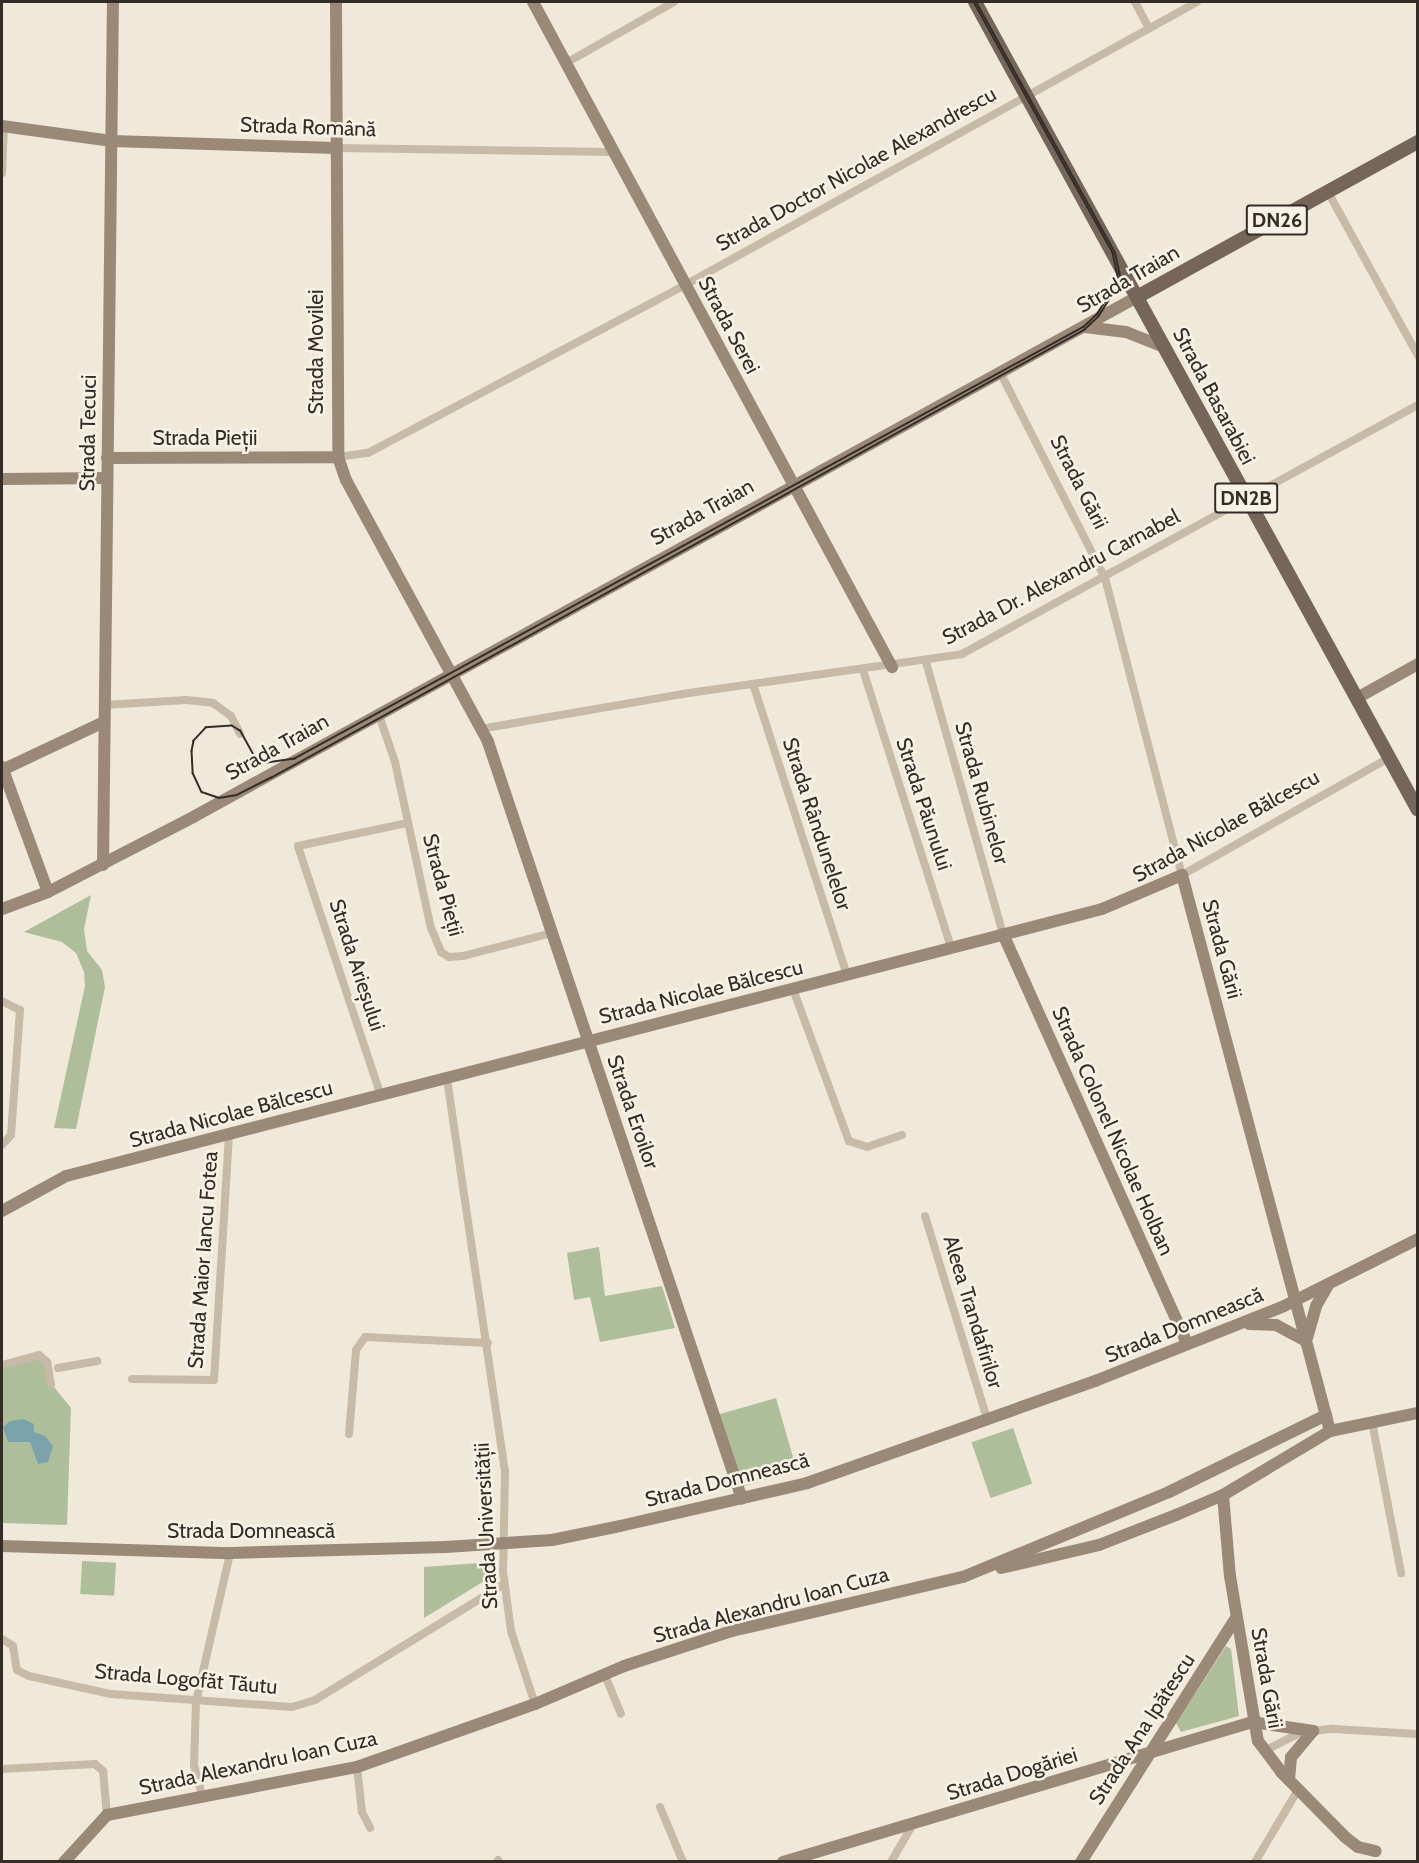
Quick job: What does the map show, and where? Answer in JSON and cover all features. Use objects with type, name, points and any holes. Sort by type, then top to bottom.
[{"type":"main road","name":"Strada Tecuci","points":[[103,865],[113,2]]},
{"type":"main road","name":"Strada Movilei","points":[[336,2],[338,457],[346,480],[450,675]]},
{"type":"main road","name":"Strada Serei","points":[[533,2],[792,486],[892,667]]},
{"type":"main road","name":"Strada Basarabiei","points":[[975,2],[1418,810]]},
{"type":"main road","name":"Strada Română","points":[[3,126],[112,141],[336,148]]},
{"type":"main road","name":"Strada Traian","points":[[2,909],[48,892],[103,865],[379,716],[1418,142]]},
{"type":"main road","points":[[1084,327],[1126,332],[1164,346]]},
{"type":"main road","name":"Strada Pieții","points":[[108,458],[338,457]]},
{"type":"main road","points":[[2,479],[107,478]]},
{"type":"main road","points":[[1357,698],[1418,664]]},
{"type":"main road","name":"Strada Eroilor","points":[[450,675],[480,729],[552,933],[742,1499]]},
{"type":"main road","points":[[48,892],[2,769],[104,722]]},
{"type":"main road","name":"Strada Nicolae Bălcescu","points":[[2,1211],[66,1176],[1118,904],[1182,875]]},
{"type":"main road","name":"Strada Gării","points":[[1182,875],[1330,1431]]},
{"type":"main road","name":"Strada Colonel Nicolae Holban","points":[[1003,934],[1187,1344]]},
{"type":"main road","name":"Strada Domnească","points":[[2,1546],[230,1553],[504,1545],[560,1539],[742,1499],[858,1466],[1294,1302],[1418,1239]]},
{"type":"main road","points":[[1236,1325],[1276,1325],[1306,1341],[1316,1306],[1328,1284]]},
{"type":"main road","points":[[963,1577],[1099,1545],[1223,1494],[1330,1431],[1418,1413]]},
{"type":"main road","name":"Strada Alexandru Ioan Cuza","points":[[106,1815],[357,1767],[535,1704],[604,1673],[732,1631],[963,1577],[1169,1492],[1326,1415]]},
{"type":"main road","name":"Strada Gării","points":[[1223,1494],[1236,1618],[1252,1722],[1264,1751],[1298,1790],[1345,1837],[1358,1847],[1376,1851]]},
{"type":"main road","name":"Strada Ana Ipătescu","points":[[1081,1862],[1236,1618]]},
{"type":"main road","points":[[1252,1722],[1313,1731]]},
{"type":"main road","name":"Strada Dogăriei","points":[[783,1862],[1252,1722]]},
{"type":"main road","points":[[1289,1780],[1291,1757],[1313,1731]]},
{"type":"main road","points":[[63,1862],[106,1815]]},
{"type":"street","points":[[566,63],[674,2]]},
{"type":"street","points":[[1134,2],[1149,28]]},
{"type":"street","name":"Strada Doctor Nicolae Alexandrescu","points":[[338,457],[368,453],[685,285],[1197,2]]},
{"type":"street","points":[[2,173],[3,126]]},
{"type":"street","name":"Strada Română","points":[[336,148],[614,152]]},
{"type":"street","points":[[1328,192],[1418,356]]},
{"type":"street","name":"Strada Gării","points":[[1000,374],[1106,578],[1182,875]]},
{"type":"street","name":"Strada Dr. Alexandru Carnabel","points":[[480,729],[753,684],[926,663],[962,654],[1106,578],[1245,497],[1418,405]]},
{"type":"street","name":"Strada Rubinelor","points":[[926,663],[1003,934]]},
{"type":"street","name":"Strada Păunului","points":[[862,670],[951,948]]},
{"type":"street","name":"Strada Rândunelelor","points":[[753,684],[847,975]]},
{"type":"street","points":[[105,705],[186,700],[213,703],[231,716],[240,734]]},
{"type":"street","name":"Strada Pieții","points":[[379,716],[395,762],[431,928],[444,955],[463,956],[552,933]]},
{"type":"street","name":"Strada Nicolae Bălcescu","points":[[1182,875],[1389,758]]},
{"type":"street","name":"Strada Arieșului","points":[[381,1096],[298,846],[407,823]]},
{"type":"street","points":[[793,989],[849,1141],[867,1147],[902,1135]]},
{"type":"street","points":[[2,1001],[20,1010],[11,1135],[2,1145]]},
{"type":"street","name":"Strada Universității","points":[[447,1078],[488,1343],[505,1471],[504,1584],[511,1631],[535,1704]]},
{"type":"street","name":"Strada Maior Iancu Fotea","points":[[132,1379],[214,1380],[229,1135]]},
{"type":"street","name":"Aleea Trandafirilor","points":[[926,1216],[987,1419]]},
{"type":"street","points":[[349,1434],[356,1350],[365,1337],[488,1343]]},
{"type":"street","points":[[2,1365],[39,1355],[47,1362],[51,1385]]},
{"type":"street","points":[[58,1368],[97,1361]]},
{"type":"street","points":[[1372,1422],[1401,1573]]},
{"type":"street","points":[[202,1795],[194,1765],[196,1702],[230,1553]]},
{"type":"street","name":"Strada Logofăt Tăutu","points":[[2,1639],[13,1646],[17,1670],[22,1674],[111,1694],[196,1702],[301,1705],[504,1584]]},
{"type":"street","points":[[604,1673],[621,1714]]},
{"type":"street","points":[[1264,1751],[1294,1734],[1313,1731],[1418,1734]]},
{"type":"street","points":[[2,1769],[96,1764],[103,1771],[106,1815]]},
{"type":"street","points":[[357,1767],[362,1812],[370,1828]]},
{"type":"street","points":[[1255,1862],[1298,1790]]},
{"type":"street","points":[[660,1807],[683,1862]]},
{"type":"street","points":[[891,1862],[913,1824]]},
{"type":"green space","points":[[91,895],[84,929],[87,951],[102,970],[105,987],[76,1129],[54,1128],[85,986],[84,972],[76,953],[62,942],[24,932]]},
{"type":"green space","points":[[599,1247],[605,1296],[662,1286],[675,1328],[600,1342],[590,1297],[574,1300],[567,1253]]},
{"type":"green space","points":[[43,1358],[54,1387],[71,1408],[67,1525],[2,1523],[2,1368]]},
{"type":"green space","points":[[776,1398],[797,1471],[740,1487],[719,1414]]},
{"type":"green space","points":[[1013,1428],[1032,1484],[991,1498],[971,1442]]},
{"type":"green space","points":[[82,1561],[116,1563],[114,1596],[80,1594]]},
{"type":"green space","points":[[493,1562],[494,1575],[424,1618],[424,1567]]},
{"type":"green space","points":[[1226,1646],[1231,1649],[1239,1716],[1181,1732],[1176,1723]]},
{"type":"water","points":[[24,1419],[34,1424],[34,1432],[45,1436],[53,1446],[48,1462],[38,1464],[30,1442],[8,1442],[3,1427],[10,1421]]},
{"type":"tram line","points":[[974,2],[1113,253],[1119,281],[1097,315],[1084,327],[295,759],[267,763],[254,756],[240,731],[232,726],[206,728],[194,741],[192,751],[193,773],[202,792],[219,798],[237,795],[271,778],[1084,330],[1098,317],[1121,281],[1115,253],[976,2]]}]
